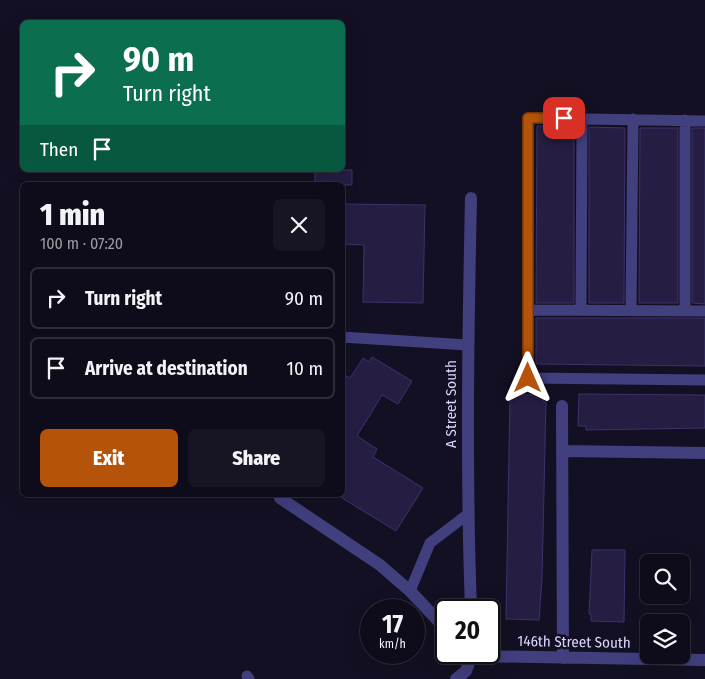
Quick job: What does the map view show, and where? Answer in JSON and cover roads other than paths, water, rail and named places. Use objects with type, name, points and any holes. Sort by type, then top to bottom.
[{"type":"street","name":"A Street South","points":[[471,198],[468,345],[468,514],[471,599]]},
{"type":"street","points":[[562,406],[563,658]]},
{"type":"street","points":[[562,451],[705,453]]},
{"type":"street","points":[[281,497],[380,565],[410,591],[435,617]]},
{"type":"street","name":"146th Street South","points":[[500,655],[705,660]]},
{"type":"street","points":[[456,679],[466,672],[469,664]]},
{"type":"lane","points":[[705,121],[528,118],[528,378],[705,380]]},
{"type":"lane","points":[[581,310],[582,118]]},
{"type":"lane","points":[[632,119],[632,310]]},
{"type":"lane","points":[[685,311],[686,120]]},
{"type":"lane","points":[[528,310],[705,311]]},
{"type":"lane","points":[[345,337],[468,345]]},
{"type":"lane","points":[[410,591],[430,543],[468,514]]}]
